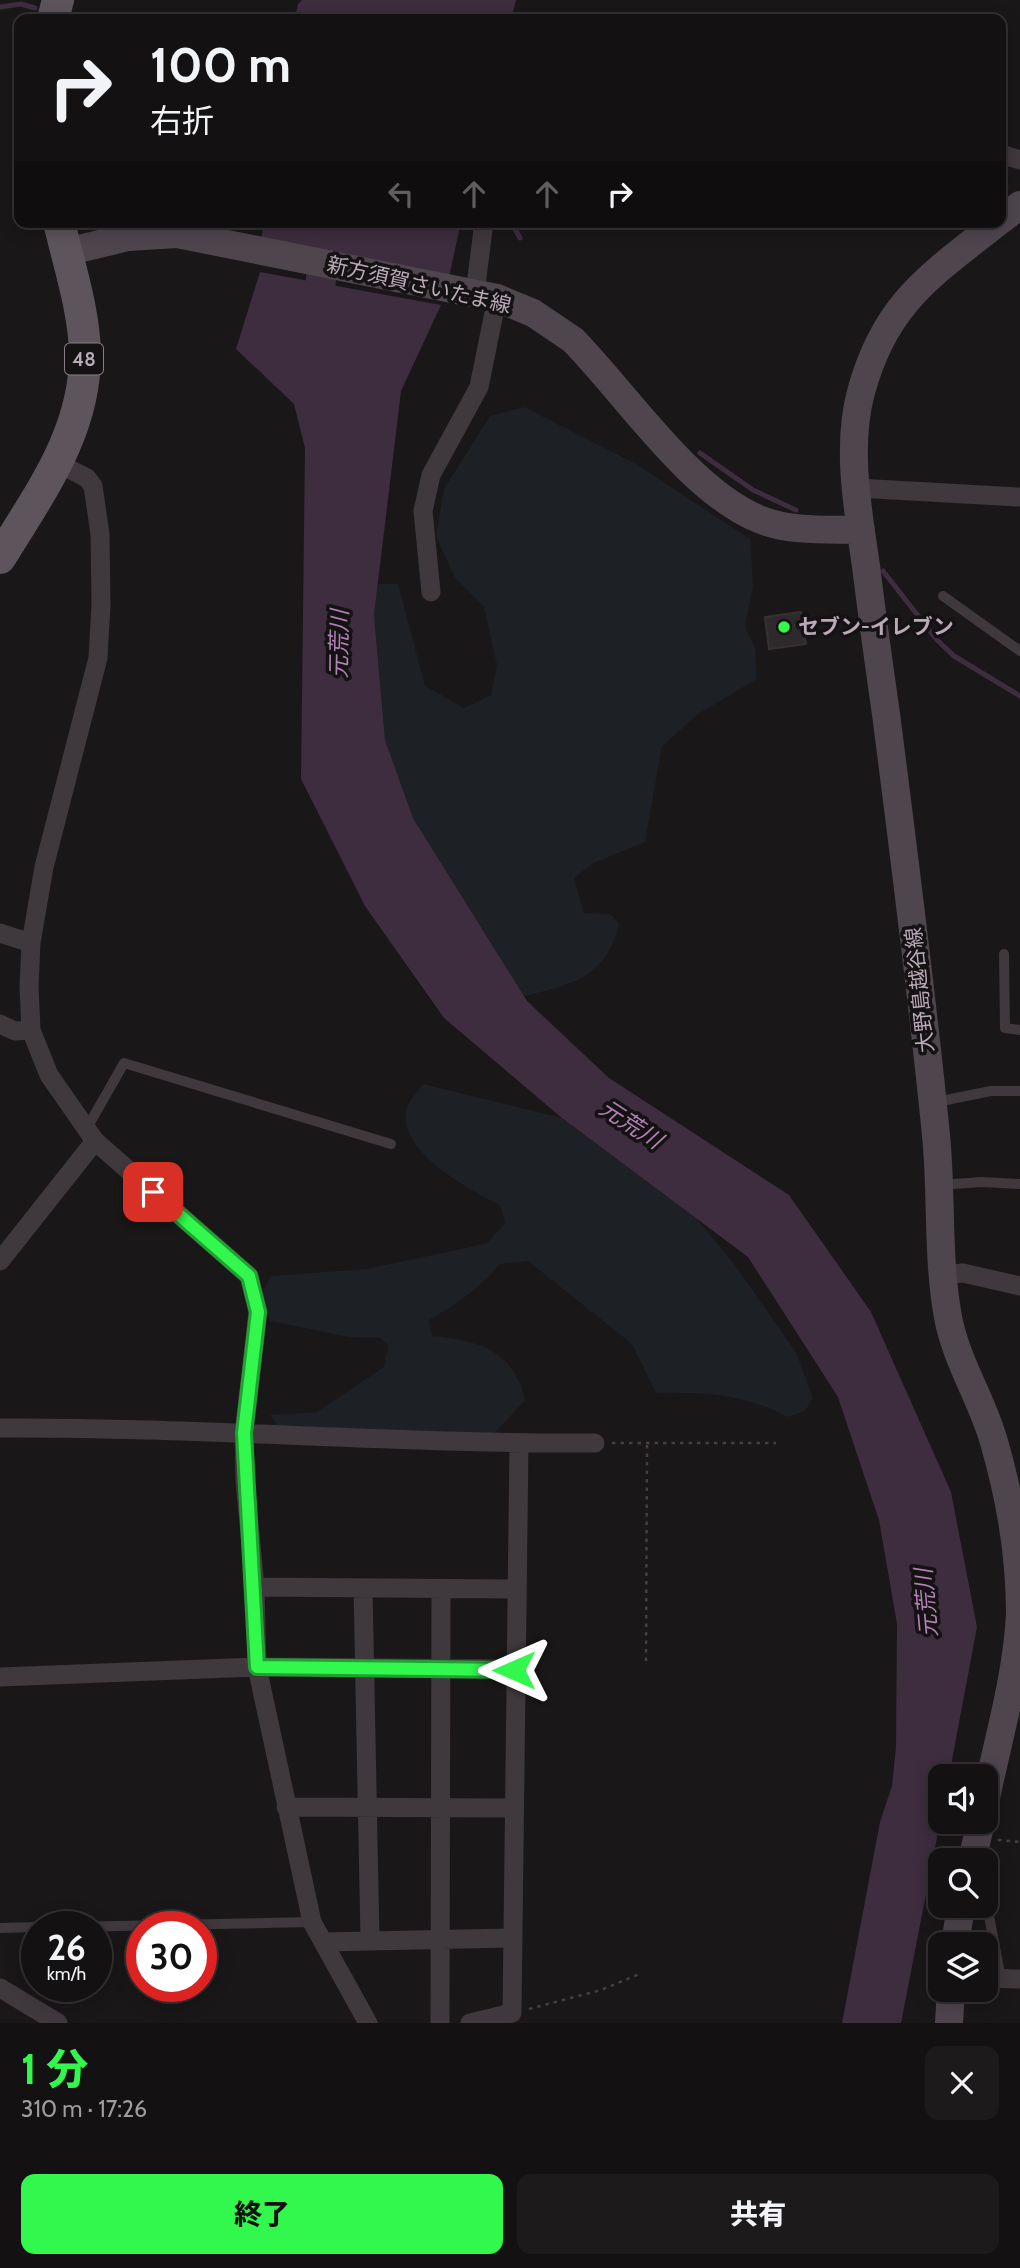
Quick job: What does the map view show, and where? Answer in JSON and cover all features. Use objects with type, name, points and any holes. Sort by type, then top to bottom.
[{"type":"main road","name":"大野島越谷線","points":[[1006,216],[1020,205]]},
{"type":"main road","name":"大野島越谷線","points":[[990,228],[927,277],[898,306],[874,355],[860,395],[855,450],[861,530],[907,874],[933,1102],[948,1318],[962,1365],[992,1437],[1012,1511],[1018,1561],[1020,1615],[1009,1688],[993,1764]]},
{"type":"main road","name":"新方須賀さいたま線","points":[[63,237],[177,234],[478,294],[533,313],[573,340],[703,483],[733,506],[762,520],[786,527],[861,530]]},
{"type":"main road","name":"48","points":[[0,558],[57,463],[70,436],[84,382],[81,319],[63,237]]},
{"type":"main road","points":[[949,2023],[950,2002]]},
{"type":"street","points":[[431,592],[423,512],[431,475],[479,387],[478,294],[484,228]]},
{"type":"street","points":[[57,463],[88,478],[93,486],[100,534],[101,605],[98,658],[44,867],[31,943],[29,986],[32,1030],[50,1075],[91,1134],[249,1276],[258,1312],[244,1433],[245,1481],[255,1587],[257,1667],[312,1922],[368,2023]]},
{"type":"street","points":[[857,488],[1020,497]]},
{"type":"street","points":[[0,933],[31,943]]},
{"type":"street","points":[[0,1024],[15,1031],[32,1030]]},
{"type":"street","points":[[0,1261],[91,1134]]},
{"type":"street","points":[[944,1275],[963,1273],[1020,1286]]},
{"type":"street","points":[[0,1428],[595,1443]]},
{"type":"street","points":[[470,2023],[512,2013],[514,1670],[519,1443]]},
{"type":"street","points":[[255,1587],[516,1589]]},
{"type":"street","points":[[363,1588],[370,1939]]},
{"type":"street","points":[[440,2023],[441,1589]]},
{"type":"street","points":[[0,1677],[257,1667],[514,1670]]},
{"type":"street","points":[[286,1807],[513,1808]]},
{"type":"street","points":[[323,1942],[513,1938]]},
{"type":"street","points":[[0,1988],[58,2023]]},
{"type":"lane","points":[[943,596],[1020,651]]},
{"type":"lane","points":[[1004,954],[1005,1028],[1020,1030]]},
{"type":"lane","points":[[91,1134],[124,1063],[391,1144]]},
{"type":"lane","points":[[933,1102],[991,1091],[1020,1090]]},
{"type":"lane","points":[[939,1185],[982,1182],[1020,1184]]},
{"type":"lane","points":[[990,1918],[1002,1979]]},
{"type":"lane","points":[[112,1926],[312,1922]]},
{"type":"lane","points":[[0,1928],[21,1927]]},
{"type":"path","points":[[595,1443],[776,1444]]},
{"type":"path","points":[[646,1661],[647,1443]]},
{"type":"path","points":[[512,2013],[601,1990],[642,1973]]},
{"type":"shaded area","points":[[524,407],[636,464],[750,539],[753,585],[745,627],[755,648],[757,679],[698,714],[662,746],[645,842],[594,863],[574,878],[584,913],[610,914],[619,923],[606,956],[585,976],[573,982],[524,996],[413,818],[385,740],[374,615],[378,584],[398,584],[425,686],[464,708],[491,695],[497,665],[484,607],[455,578],[436,536],[444,489],[490,416]]},
{"type":"shaded area","points":[[423,1084],[562,1118],[696,1218],[734,1264],[796,1352],[813,1398],[805,1411],[788,1417],[756,1403],[724,1396],[656,1393],[632,1344],[528,1261],[500,1264],[467,1295],[429,1320],[432,1336],[479,1345],[503,1359],[512,1369],[525,1400],[495,1433],[281,1430],[270,1415],[317,1412],[384,1367],[388,1346],[381,1338],[349,1337],[270,1321],[262,1294],[271,1276],[366,1269],[457,1250],[487,1243],[505,1223],[500,1205],[455,1180],[414,1142],[407,1127],[406,1112],[410,1101]]},
{"type":"water","points":[[302,0],[516,0],[512,14],[296,14],[298,4]]},
{"type":"water","points":[[264,228],[460,228],[449,277],[260,242]]},
{"type":"water","points":[[260,272],[441,305],[401,391],[374,615],[385,740],[413,818],[527,1001],[609,1078],[789,1195],[871,1312],[951,1492],[977,1627],[951,1764],[928,1764],[928,1834],[938,1834],[935,1848],[928,1848],[928,1884],[901,2023],[842,2023],[880,1822],[892,1786],[896,1747],[897,1624],[879,1520],[838,1397],[748,1257],[562,1118],[444,1018],[365,906],[301,779],[305,448],[294,404],[236,349]]},
{"type":"building","points":[[801,612],[806,644],[769,649],[765,617]]},
{"type":"waterway","points":[[0,7],[21,4],[35,8]]},
{"type":"waterway","points":[[297,14],[302,13]]},
{"type":"waterway","name":"元荒川","points":[[317,322],[323,258],[330,228]]},
{"type":"waterway","points":[[514,228],[520,238]]},
{"type":"waterway","points":[[700,453],[753,490],[796,510]]},
{"type":"waterway","points":[[883,571],[937,640],[954,656],[1020,696]]},
{"type":"place","name":"セブン-イレブン","points":[[784,627]]},
{"type":"route","points":[[153,1192],[249,1276],[258,1312],[244,1433],[245,1481],[255,1587],[257,1667],[514,1670]]}]
